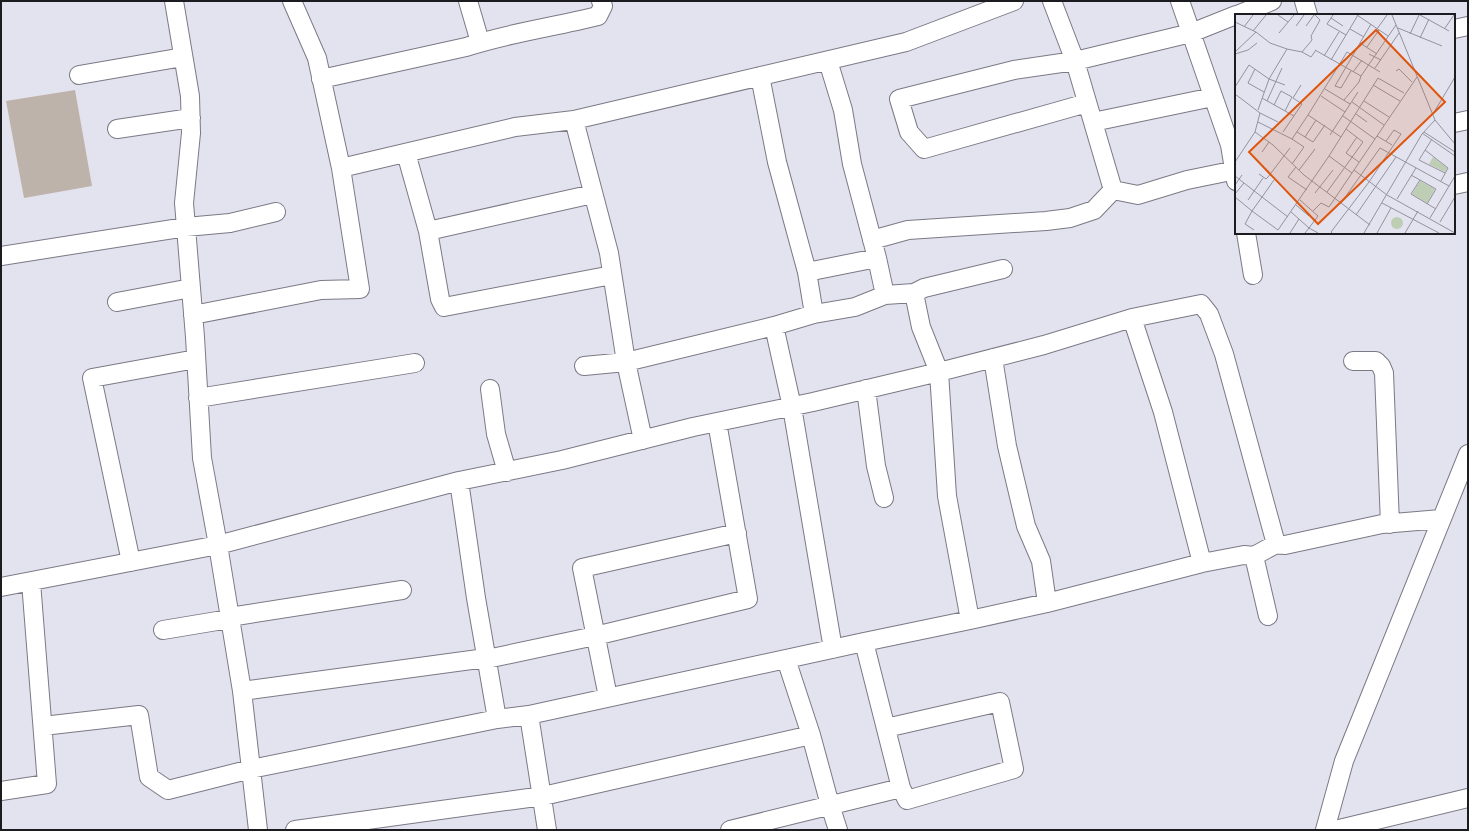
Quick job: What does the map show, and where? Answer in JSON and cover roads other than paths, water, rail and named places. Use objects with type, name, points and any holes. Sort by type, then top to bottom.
[{"type":"street","points":[[174,1],[190,96],[191,133],[184,203],[202,458],[242,691],[258,830]]},
{"type":"street","points":[[193,315],[321,290],[360,289],[340,168],[317,58],[292,1]]},
{"type":"street","points":[[468,1],[480,42]]},
{"type":"street","points":[[321,79],[598,16],[603,6],[601,1]]},
{"type":"street","points":[[340,168],[515,127],[574,120],[906,42],[1014,1]]},
{"type":"street","points":[[1052,1],[1074,61],[1113,190]]},
{"type":"street","points":[[1113,190],[1138,195],[1187,180],[1235,174],[1230,145],[1180,1]]},
{"type":"street","points":[[1239,14],[1272,1]]},
{"type":"street","points":[[1304,1],[1308,14]]},
{"type":"street","points":[[1087,103],[924,149],[909,132],[899,99],[1014,70],[1074,61],[1191,33],[1235,15]]},
{"type":"street","points":[[1455,29],[1468,26]]},
{"type":"street","points":[[79,75],[183,57]]},
{"type":"street","points":[[828,60],[843,110],[852,164],[877,258],[885,295]]},
{"type":"street","points":[[760,76],[777,162],[807,272],[814,314]]},
{"type":"street","points":[[1093,122],[1213,97]]},
{"type":"street","points":[[117,129],[191,118]]},
{"type":"street","points":[[574,120],[609,253],[626,362],[643,440]]},
{"type":"street","points":[[1455,123],[1468,120]]},
{"type":"street","points":[[406,153],[428,231],[440,299],[444,307],[612,275]]},
{"type":"street","points":[[1455,185],[1468,182]]},
{"type":"street","points":[[872,240],[908,230],[1046,222],[1070,218],[1094,210],[1113,190]]},
{"type":"street","points":[[428,231],[593,194]]},
{"type":"street","points":[[1,256],[186,227],[230,223],[276,212]]},
{"type":"street","points":[[1246,234],[1253,275]]},
{"type":"street","points":[[807,272],[877,258]]},
{"type":"street","points":[[584,366],[626,362],[774,326],[814,314],[855,307],[885,295],[914,293],[924,288],[1003,269]]},
{"type":"street","points":[[117,302],[191,288]]},
{"type":"street","points":[[914,293],[921,327],[939,372],[948,496],[970,620]]},
{"type":"street","points":[[1,587],[218,545],[459,481],[562,460],[717,422],[939,372],[1044,344],[1132,318],[1201,304],[1209,314],[1224,354],[1276,544]]},
{"type":"street","points":[[1132,318],[1163,412],[1202,563]]},
{"type":"street","points":[[774,326],[792,406],[833,649]]},
{"type":"street","points":[[993,358],[1007,446],[1026,526],[1041,561],[1047,603]]},
{"type":"street","points":[[131,562],[92,378],[196,359]]},
{"type":"street","points":[[1353,361],[1376,361],[1381,366],[1384,373],[1390,524]]},
{"type":"street","points":[[198,398],[415,363]]},
{"type":"street","points":[[490,389],[496,434],[507,472]]},
{"type":"street","points":[[866,389],[876,466],[884,498]]},
{"type":"street","points":[[242,691],[487,659],[595,636],[748,599],[717,422]]},
{"type":"street","points":[[1325,830],[1344,761],[1468,454]]},
{"type":"street","points":[[459,481],[476,598],[497,719]]},
{"type":"street","points":[[43,726],[139,715],[149,777],[168,790],[251,769],[497,719],[529,715],[1047,603],[1202,563],[1244,555],[1254,556],[1276,544],[1285,545],[1390,524],[1442,519]]},
{"type":"street","points":[[608,697],[582,568],[737,533]]},
{"type":"street","points":[[1254,556],[1268,616]]},
{"type":"street","points":[[1,791],[47,784],[31,582]]},
{"type":"street","points":[[163,630],[228,619],[230,617],[402,590]]},
{"type":"street","points":[[864,642],[900,788],[907,800],[1014,769],[1000,702],[886,728]]},
{"type":"street","points":[[786,659],[811,736],[838,830]]},
{"type":"street","points":[[529,715],[543,796],[547,830]]},
{"type":"street","points":[[295,830],[543,796],[811,736]]},
{"type":"street","points":[[730,830],[900,788]]},
{"type":"street","points":[[1335,830],[1468,798]]}]
